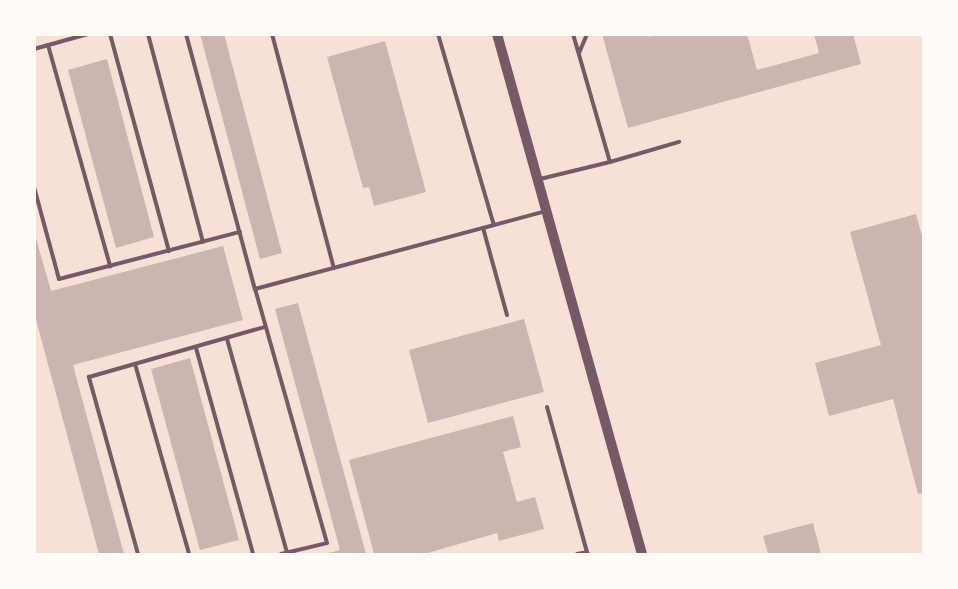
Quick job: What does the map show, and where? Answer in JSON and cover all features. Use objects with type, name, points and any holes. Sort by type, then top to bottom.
[{"type":"street","points":[[497,34],[642,555]]},
{"type":"lane","points":[[34,49],[88,34]]},
{"type":"lane","points":[[110,34],[169,251]]},
{"type":"lane","points":[[148,34],[203,242]]},
{"type":"lane","points":[[186,34],[265,327],[327,543],[284,554],[227,339]]},
{"type":"lane","points":[[272,34],[334,268]]},
{"type":"lane","points":[[438,34],[495,225]]},
{"type":"lane","points":[[573,34],[610,162]]},
{"type":"lane","points":[[578,54],[584,46],[587,34]]},
{"type":"lane","points":[[48,45],[110,266]]},
{"type":"lane","points":[[538,179],[610,162],[679,142]]},
{"type":"lane","points":[[34,187],[59,279],[240,232]]},
{"type":"lane","points":[[255,289],[546,211]]},
{"type":"lane","points":[[483,228],[507,315]]},
{"type":"lane","points":[[138,555],[89,377],[265,327]]},
{"type":"lane","points":[[196,348],[253,555]]},
{"type":"lane","points":[[135,364],[189,555]]},
{"type":"lane","points":[[547,407],[587,553],[577,555]]},
{"type":"building","points":[[200,34],[224,34],[282,253],[260,259]]},
{"type":"building","points":[[602,34],[648,34],[649,37],[657,34],[747,34],[757,70],[819,53],[814,34],[853,34],[861,64],[628,128]]},
{"type":"building","points":[[385,41],[426,192],[374,206],[369,187],[363,188],[327,57]]},
{"type":"building","points":[[107,59],[154,237],[116,248],[68,70]]},
{"type":"building","points":[[916,214],[924,243],[924,493],[918,494],[893,399],[829,416],[815,363],[881,345],[850,232]]},
{"type":"building","points":[[34,231],[51,291],[223,246],[243,320],[73,365],[124,554],[99,554],[34,312]]},
{"type":"building","points":[[298,303],[366,554],[325,554],[340,550],[275,309]]},
{"type":"building","points":[[524,319],[544,392],[428,423],[409,350]]},
{"type":"building","points":[[190,358],[239,540],[200,550],[151,369]]},
{"type":"building","points":[[513,416],[521,447],[503,452],[517,502],[535,497],[544,529],[499,541],[497,533],[424,554],[374,554],[349,460]]},
{"type":"building","points":[[813,523],[821,554],[768,554],[763,536]]}]
